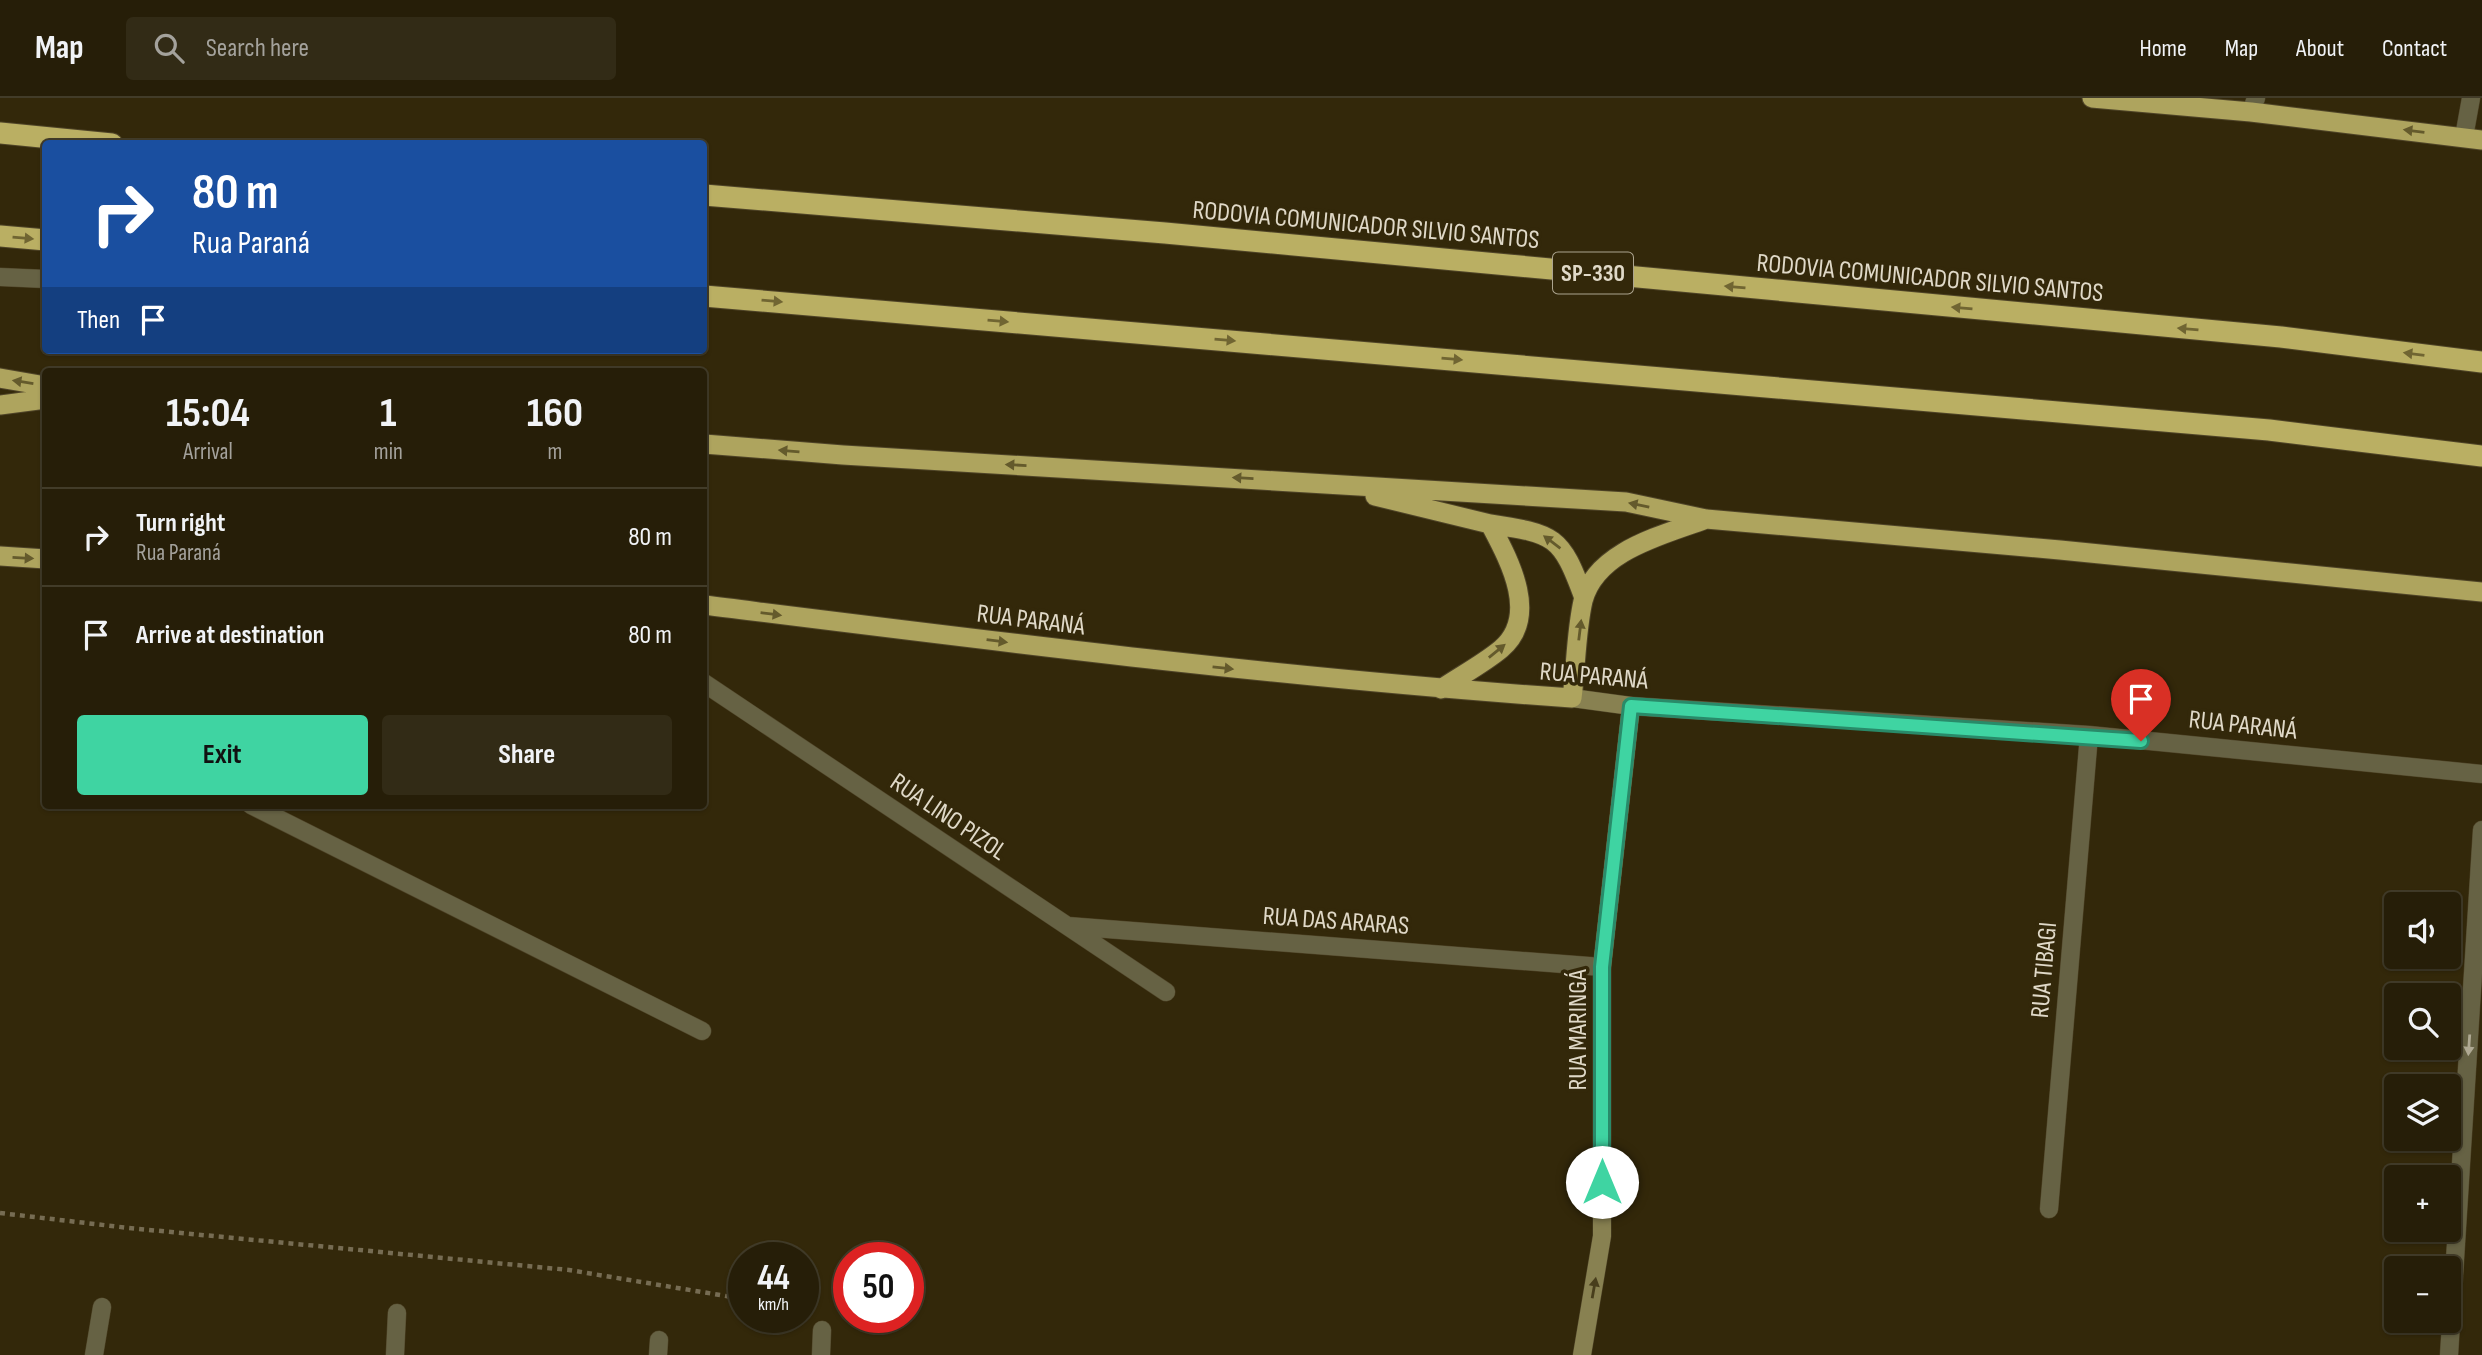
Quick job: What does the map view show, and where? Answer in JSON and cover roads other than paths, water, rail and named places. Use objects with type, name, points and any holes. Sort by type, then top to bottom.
[{"type":"highway","points":[[2092,98],[2253,105],[2473,138]]},
{"type":"highway","points":[[0,133],[71,140]]},
{"type":"highway","name":"RODOVIA COMUNICADOR SILVIO SANTOS","points":[[707,195],[1179,234],[2281,337],[2482,362]]},
{"type":"highway","points":[[0,236],[42,240]]},
{"type":"highway","points":[[707,296],[2269,430],[2482,456]]},
{"type":"highway","points":[[0,378],[42,385]]},
{"type":"highway","points":[[0,405],[42,400]]},
{"type":"highway","points":[[707,444],[843,455],[1626,502],[1706,519],[2060,550],[2482,592]]},
{"type":"highway","points":[[1311,482],[1458,514],[1489,524],[1535,531],[1555,541],[1568,556],[1584,598]]},
{"type":"highway","points":[[1572,698],[1584,598],[1600,573],[1617,556],[1645,541],[1706,519]]},
{"type":"highway","points":[[1441,689],[1503,648],[1520,622],[1518,592],[1512,571],[1489,524]]},
{"type":"highway","points":[[0,556],[42,559]]},
{"type":"highway","name":"RUA PARANÁ","points":[[707,606],[1164,662],[1441,689],[1572,698]]},
{"type":"main road","name":"RUA PARANÁ","points":[[1572,698],[1631,706]]},
{"type":"main road","name":"RUA MARINGÁ","points":[[1582,1355],[1602,1236],[1602,967],[1631,706]]},
{"type":"street","points":[[2471,98],[2473,138]]},
{"type":"street","points":[[0,277],[42,279]]},
{"type":"street","name":"RUA LINO PIZOL","points":[[707,685],[1166,992]]},
{"type":"street","name":"RUA PARANÁ","points":[[1631,706],[2089,736],[2482,774]]},
{"type":"street","name":"RUA TIBAGI","points":[[2049,1209],[2089,736]]},
{"type":"street","points":[[278,811],[702,1031]]},
{"type":"street","points":[[2449,1355],[2482,830]]},
{"type":"street","name":"RUA DAS ARARAS","points":[[1066,926],[1602,967]]},
{"type":"street","points":[[94,1355],[102,1307]]},
{"type":"street","points":[[395,1355],[397,1313]]},
{"type":"street","points":[[821,1355],[822,1330]]}]
